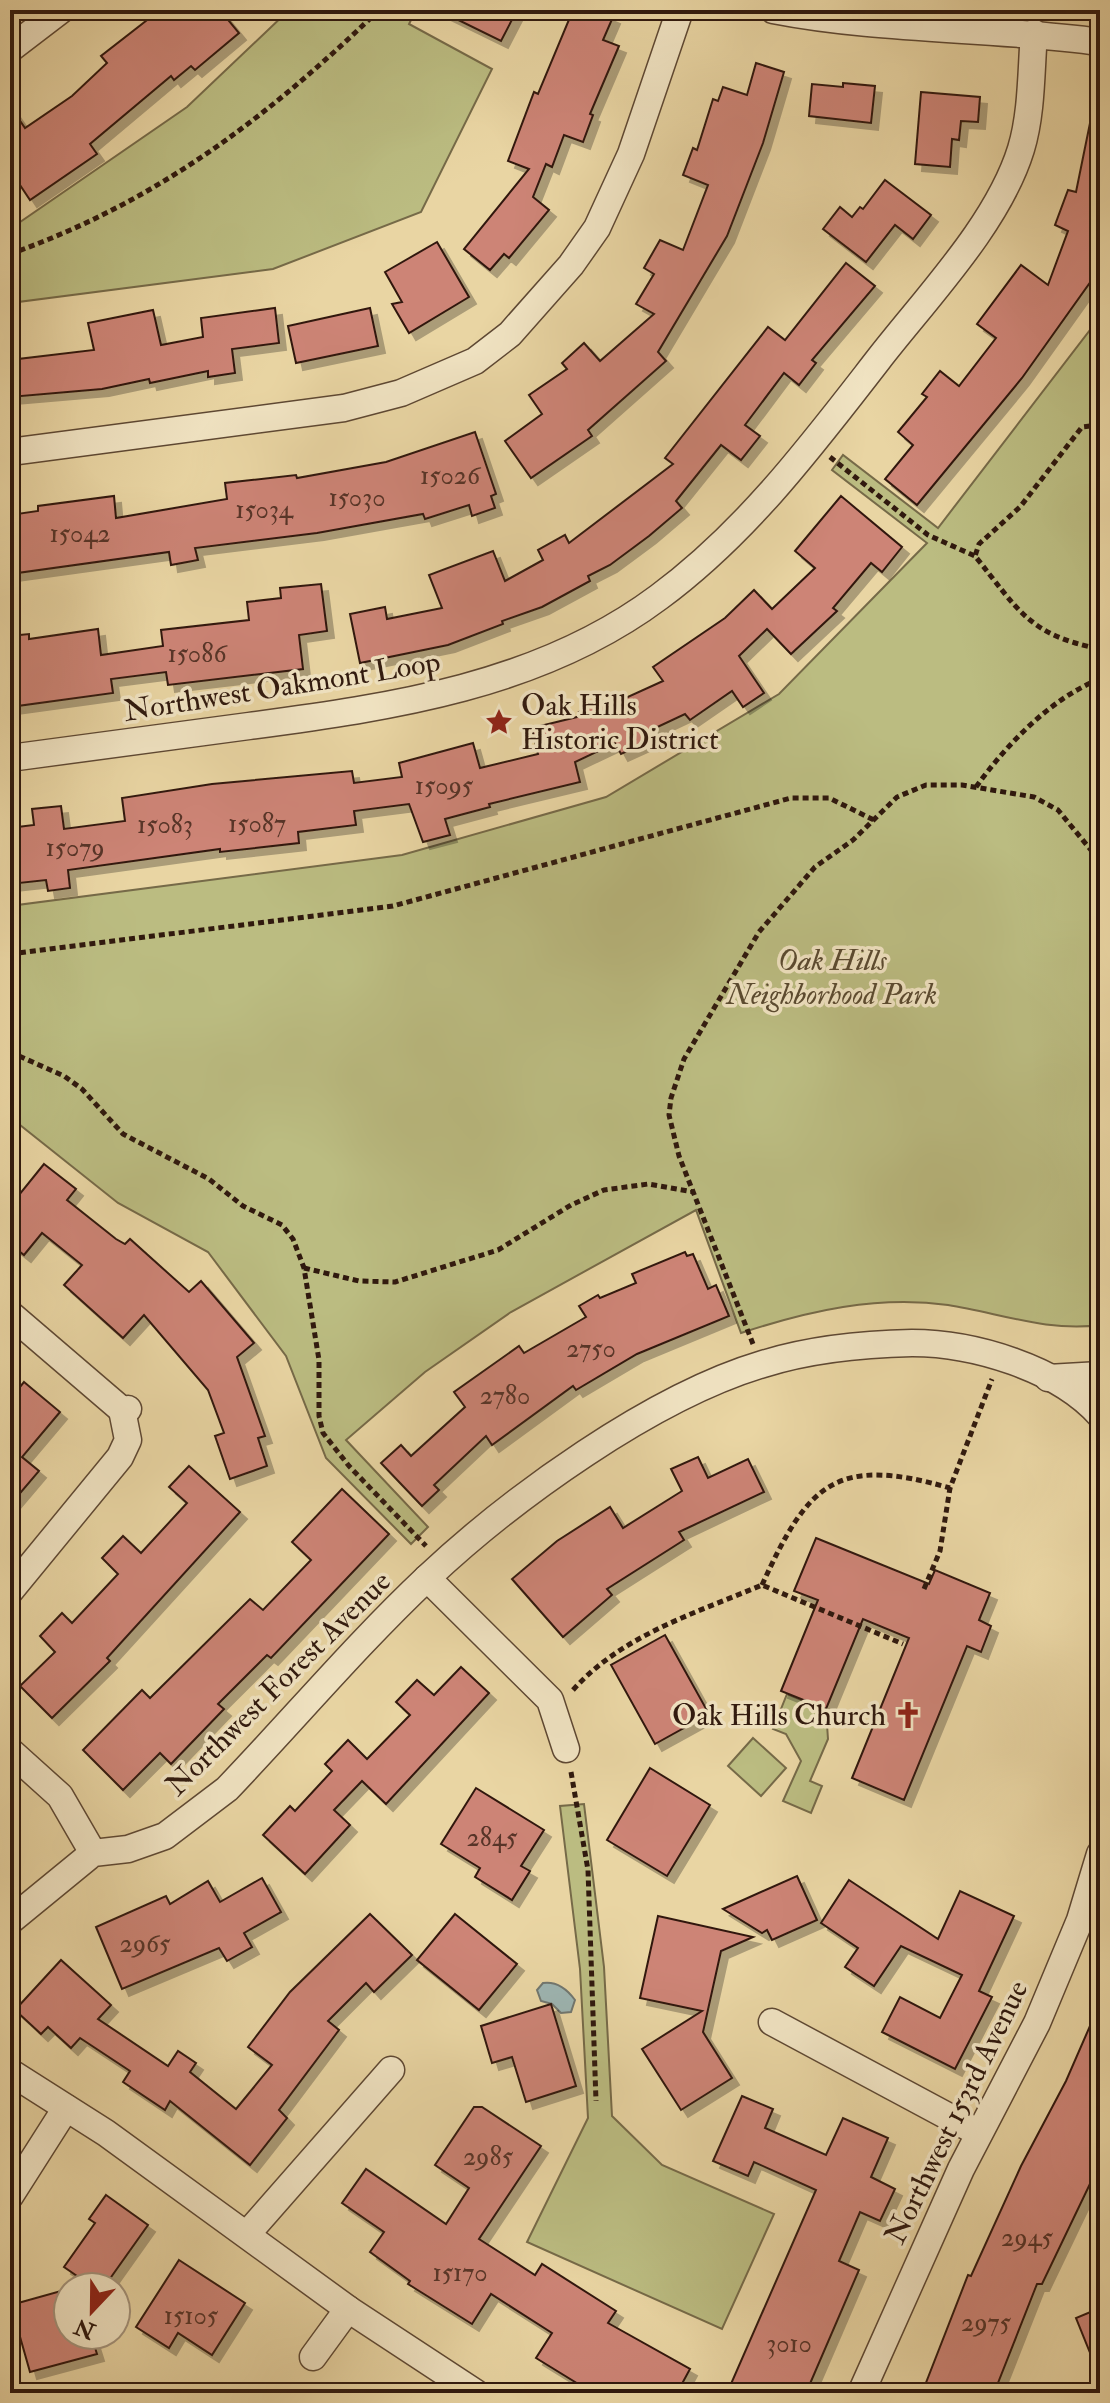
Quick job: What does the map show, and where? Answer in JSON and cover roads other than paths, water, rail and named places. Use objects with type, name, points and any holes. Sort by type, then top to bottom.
[{"type":"street","points":[[14,39],[61,10]]},
{"type":"street","points":[[10,452],[344,408],[401,393],[475,361],[510,334],[571,265],[597,228],[631,154],[680,10]]},
{"type":"street","points":[[773,10],[827,15],[887,27],[1034,33],[1100,42]]},
{"type":"street","name":"Northwest Oakmont Loop","points":[[10,758],[396,706],[460,692],[554,656],[656,600],[700,565],[765,501],[814,443],[976,232],[1004,187],[1022,145],[1034,33]]},
{"type":"street","points":[[10,1314],[125,1410],[128,1440],[120,1457],[10,1591]]},
{"type":"street","name":"Northwest Forest Avenue","points":[[93,1853],[128,1849],[165,1836],[197,1814],[227,1789],[435,1571],[534,1491],[632,1423],[761,1364],[818,1350],[877,1343],[934,1343],[1000,1356],[1048,1378],[1100,1415]]},
{"type":"street","name":"Northwest Forest Avenue","points":[[1048,1378],[1100,1375]]},
{"type":"street","name":"Northwest Forest Avenue","points":[[435,1571],[550,1700],[566,1749]]},
{"type":"street","points":[[10,1751],[60,1796],[93,1853],[10,1921]]},
{"type":"street","name":"Northwest 153rd Avenue","points":[[861,2393],[979,2133],[1037,2023],[1080,1920],[1100,1854]]},
{"type":"street","points":[[772,2022],[979,2133]]},
{"type":"street","points":[[248,2233],[391,2070]]},
{"type":"street","points":[[10,2072],[248,2233],[348,2309],[476,2393]]},
{"type":"street","points":[[10,2196],[66,2108]]},
{"type":"street","points":[[313,2357],[348,2309]]},
{"type":"water","points":[[543,1983],[557,1985],[569,1992],[575,2000],[571,2012],[561,2013],[552,2004],[541,2001],[537,1990]]},
{"type":"place","name":"Oak Hills Historic District","points":[[499,722]]},
{"type":"place","name":"Oak Hills Church","points":[[908,1715]]},
{"type":"park label","name":"Oak Hills Neighborhood Park","points":[[832,977]]}]
